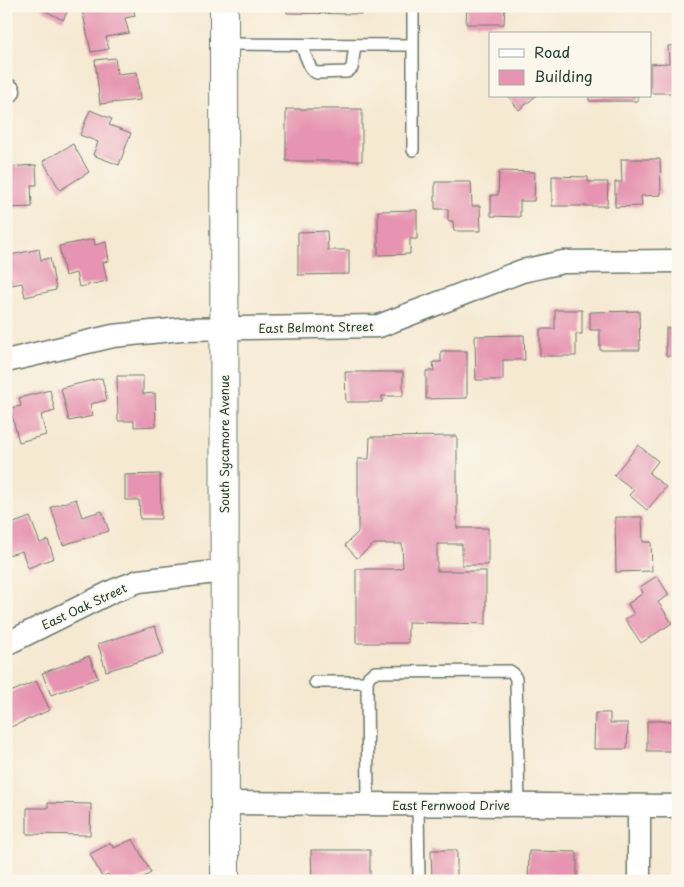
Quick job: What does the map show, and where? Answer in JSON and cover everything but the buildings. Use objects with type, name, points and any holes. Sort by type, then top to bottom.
[{"type":"main road","name":"South Sycamore Avenue","points":[[224,6],[225,881]]},
{"type":"street","name":"East Belmont Street","points":[[6,361],[113,336],[181,329],[379,326],[522,271],[563,262],[678,261]]},
{"type":"street","name":"East Oak Street","points":[[6,644],[113,591],[139,581],[224,571]]},
{"type":"street","name":"East Fernwood Drive","points":[[225,803],[678,806]]},
{"type":"street","points":[[638,806],[639,881]]},
{"type":"lane","points":[[412,150],[413,6]]},
{"type":"lane","points":[[224,44],[413,45]]},
{"type":"lane","points":[[301,45],[311,70],[317,73],[350,71],[355,45]]},
{"type":"lane","points":[[368,804],[367,682],[369,676],[375,672],[510,671],[516,679],[519,805]]},
{"type":"lane","points":[[315,682],[367,682]]},
{"type":"lane","points":[[418,805],[419,881]]}]
